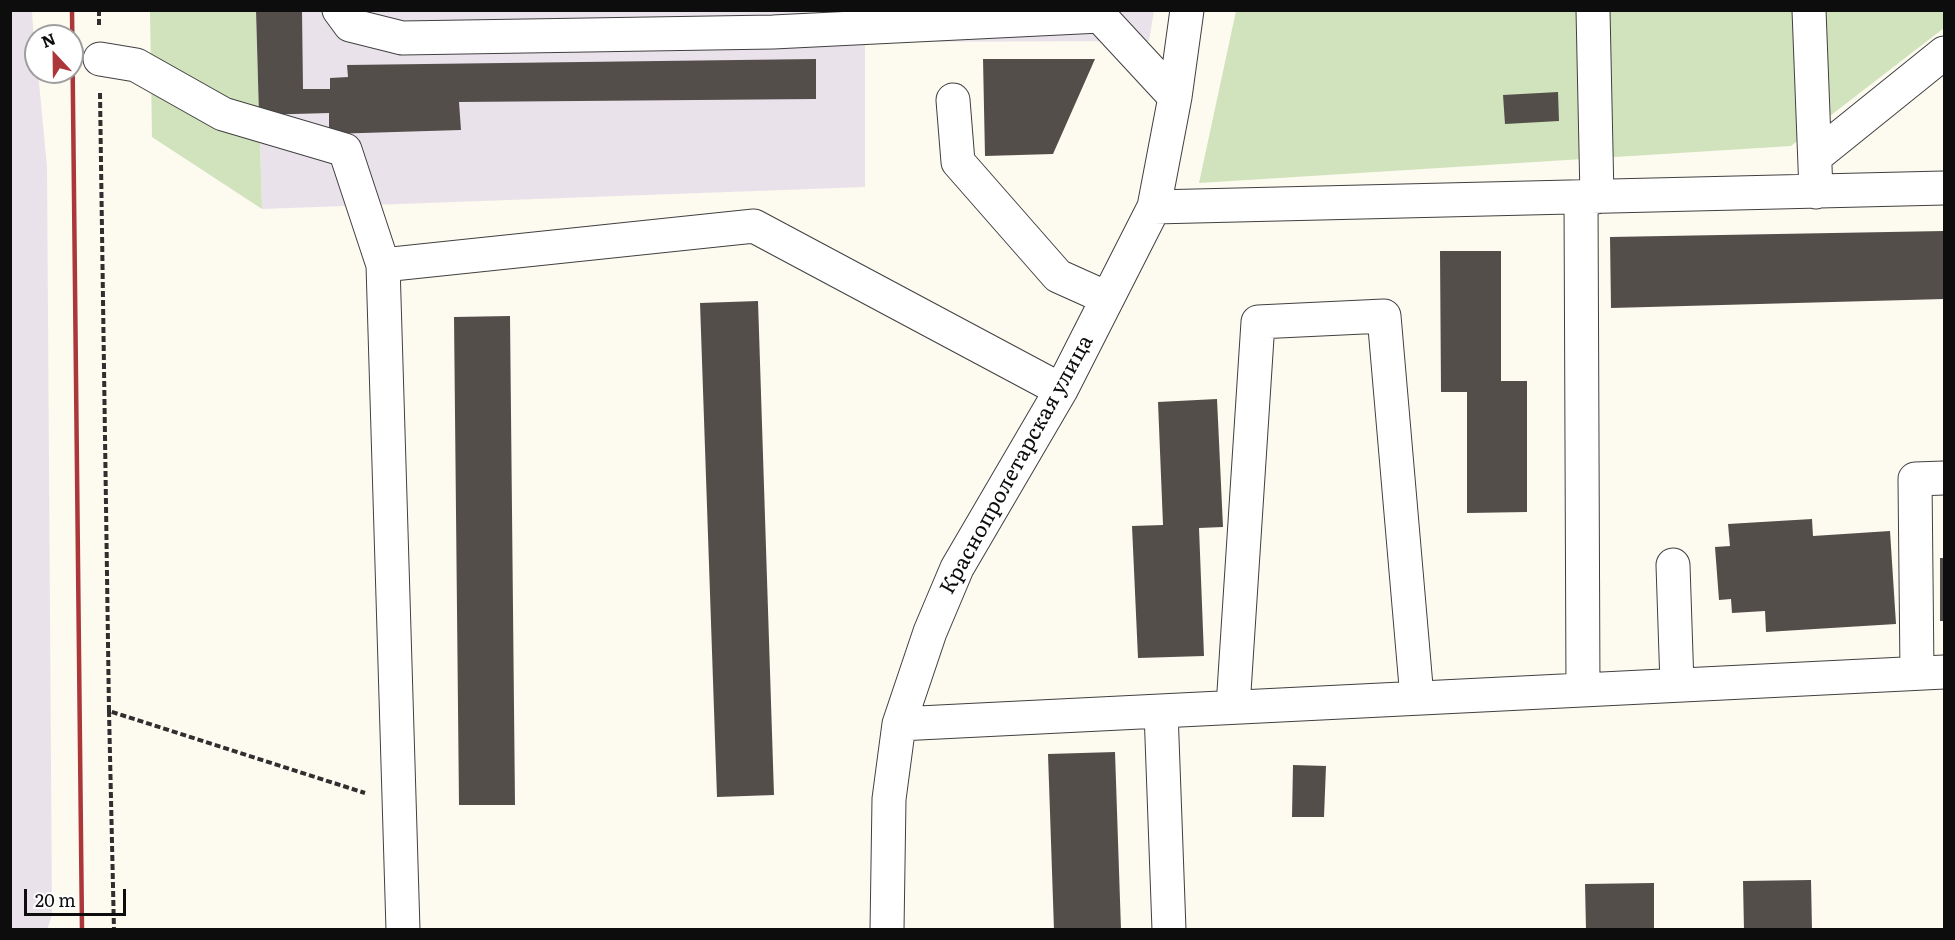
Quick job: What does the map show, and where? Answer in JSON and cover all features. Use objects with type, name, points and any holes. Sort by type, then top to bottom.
[{"type":"street","points":[[339,10],[350,25],[402,38],[773,21],[1100,16],[1175,97]]},
{"type":"street","name":"Краснопролетарская улица","points":[[887,930],[889,799],[899,724],[930,632],[957,568],[1061,390],[1154,207],[1175,97],[1187,10]]},
{"type":"street","points":[[1583,690],[1593,10]]},
{"type":"street","points":[[1809,10],[1816,192]]},
{"type":"street","points":[[1815,157],[1944,52]]},
{"type":"street","points":[[100,59],[136,65],[223,114],[345,150],[383,266],[404,930]]},
{"type":"street","points":[[953,100],[958,162],[1058,276],[1107,298]]},
{"type":"street","points":[[1154,207],[1944,188]]},
{"type":"street","points":[[383,266],[754,226],[1061,390]]},
{"type":"street","points":[[1233,707],[1258,322],[1384,316],[1417,698]]},
{"type":"street","points":[[899,724],[1931,673],[1916,479],[1944,477]]},
{"type":"street","points":[[1673,565],[1677,685]]},
{"type":"street","points":[[1161,711],[1169,930]]},
{"type":"path","points":[[99,10],[114,930]]},
{"type":"path","points":[[109,711],[399,804]]},
{"type":"shaded area","points":[[10,11],[32,11],[33,24],[24,24],[24,84],[39,84],[47,167],[52,915],[47,930],[10,929]]},
{"type":"shaded area","points":[[256,11],[1154,11],[1149,41],[865,42],[865,187],[262,209]]},
{"type":"green space","points":[[150,11],[256,11],[262,209],[152,137]]},
{"type":"green space","points":[[1236,11],[1944,11],[1944,28],[1791,146],[1199,183]]},
{"type":"building","points":[[256,10],[302,10],[303,89],[330,89],[330,78],[348,77],[347,65],[816,59],[816,99],[459,102],[461,130],[329,134],[329,113],[259,115]]},
{"type":"building","points":[[983,59],[1095,59],[1053,154],[985,156]]},
{"type":"building","points":[[1558,92],[1559,121],[1505,124],[1503,95]]},
{"type":"building","points":[[1944,231],[1944,299],[1611,308],[1610,237]]},
{"type":"building","points":[[1440,251],[1501,251],[1501,381],[1527,381],[1527,512],[1467,513],[1467,392],[1441,392]]},
{"type":"building","points":[[758,301],[774,795],[717,797],[700,303]]},
{"type":"building","points":[[510,316],[515,805],[459,805],[454,317]]},
{"type":"building","points":[[1217,399],[1223,527],[1199,528],[1204,656],[1138,658],[1132,526],[1163,525],[1158,402]]},
{"type":"building","points":[[1812,519],[1813,536],[1890,531],[1896,624],[1766,632],[1765,611],[1732,613],[1731,599],[1719,600],[1715,547],[1730,546],[1728,524]]},
{"type":"building","points":[[1940,558],[1944,558],[1944,621],[1940,621]]},
{"type":"building","points":[[1115,752],[1121,930],[1054,930],[1048,754]]},
{"type":"building","points":[[1293,765],[1326,766],[1324,817],[1292,817]]},
{"type":"building","points":[[1811,880],[1812,930],[1744,930],[1743,881]]},
{"type":"building","points":[[1654,883],[1654,930],[1586,930],[1585,884]]},
{"type":"railway","points":[[72,10],[82,930]]}]
